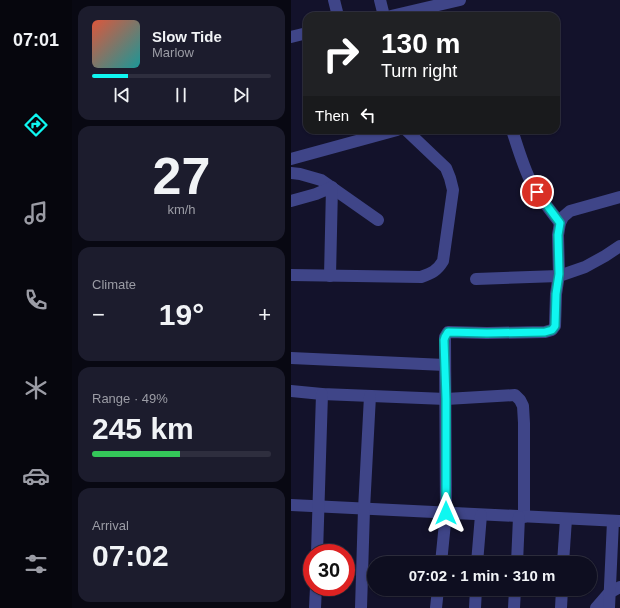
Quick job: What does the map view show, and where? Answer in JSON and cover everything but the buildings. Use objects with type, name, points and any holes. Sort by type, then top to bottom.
[{"type":"street","points":[[334,0],[337,12]]},
{"type":"street","points":[[380,0],[383,12]]},
{"type":"street","points":[[405,12],[432,4],[460,0]]},
{"type":"street","points":[[291,37],[303,35]]},
{"type":"street","points":[[291,159],[382,134]]},
{"type":"street","points":[[291,275],[421,277],[433,273],[439,268],[443,261],[453,190],[446,168],[410,134]]},
{"type":"street","points":[[513,134],[532,184],[542,200],[560,223]]},
{"type":"street","points":[[291,173],[321,180],[377,220]]},
{"type":"street","points":[[329,276],[332,187]]},
{"type":"street","points":[[291,201],[316,194],[332,187]]},
{"type":"street","points":[[442,556],[446,513],[445,337],[448,332],[545,332],[552,330],[555,326],[556,294],[559,276],[558,235],[560,223],[563,217],[570,211],[620,197]]},
{"type":"street","points":[[476,279],[559,276],[585,267],[620,246]]},
{"type":"street","points":[[605,256],[620,253]]},
{"type":"street","points":[[291,358],[445,364]]},
{"type":"street","points":[[291,391],[322,394],[446,399],[515,395],[523,406],[524,423],[522,517],[518,556]]},
{"type":"street","points":[[317,544],[322,394]]},
{"type":"street","points":[[361,608],[364,509],[370,396]]},
{"type":"street","points":[[291,506],[319,506],[617,521],[609,593],[609,608]]},
{"type":"street","points":[[478,556],[481,515]]},
{"type":"street","points":[[563,556],[566,519]]},
{"type":"street","points":[[596,608],[609,593],[620,587]]},
{"type":"street","points":[[315,608],[316,596]]},
{"type":"street","points":[[436,608],[437,596]]},
{"type":"street","points":[[475,608],[476,596]]},
{"type":"street","points":[[514,608],[515,596]]},
{"type":"street","points":[[561,608],[562,596]]},
{"type":"route","points":[[446,513],[446,399],[444,372],[444,340],[446,334],[448,332],[549,332],[555,326],[556,294],[559,274],[558,235],[560,223],[537,192]]}]
